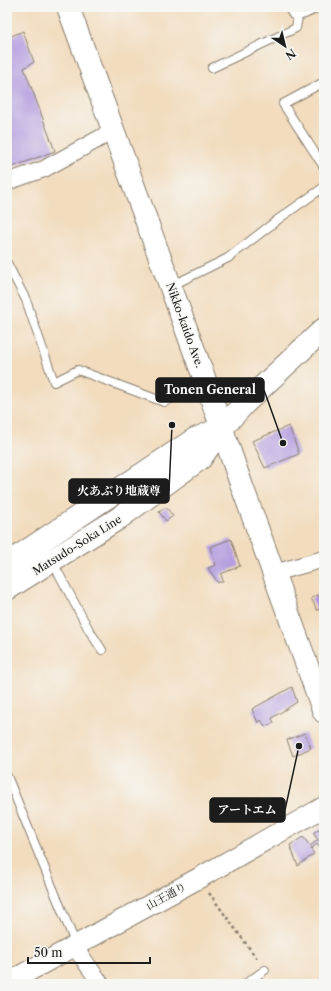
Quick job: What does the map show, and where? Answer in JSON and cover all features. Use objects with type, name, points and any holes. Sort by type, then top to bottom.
[{"type":"main road","name":"Nikko-kaido Ave.","points":[[68,7],[206,383],[324,712]]},
{"type":"main road","points":[[222,428],[244,404],[324,329]]},
{"type":"main road","name":"Matsudo-Soka Line","points":[[7,589],[119,518],[202,458],[222,428]]},
{"type":"main road","name":"Matsudo-Soka Line","points":[[7,564],[196,439],[222,428]]},
{"type":"street","points":[[7,182],[44,170],[113,130]]},
{"type":"street","points":[[274,573],[324,559]]},
{"type":"street","name":"山王通り","points":[[7,983],[198,878],[324,806]]},
{"type":"street","points":[[75,946],[101,984]]},
{"type":"lane","points":[[288,7],[293,15],[298,16],[302,16],[318,7]]},
{"type":"lane","points":[[212,68],[296,28],[298,16]]},
{"type":"lane","points":[[324,82],[283,104],[324,167]]},
{"type":"lane","points":[[170,286],[228,258],[280,218],[324,187]]},
{"type":"lane","points":[[7,263],[26,300],[54,382],[78,370],[164,402],[206,383]]},
{"type":"lane","points":[[52,560],[89,630],[102,650]]},
{"type":"lane","points":[[7,776],[75,946]]},
{"type":"lane","points":[[245,984],[265,970]]},
{"type":"path","points":[[198,878],[265,970]]},
{"type":"building","points":[[23,31],[34,62],[24,68],[55,151],[7,169],[7,38]]},
{"type":"building","points":[[289,426],[299,454],[265,468],[252,441]]},
{"type":"building","points":[[166,507],[173,516],[166,521],[159,512]]},
{"type":"building","points":[[231,539],[240,566],[221,574],[223,581],[218,583],[208,568],[216,565],[210,547]]},
{"type":"building","points":[[324,593],[324,608],[317,610],[311,598]]},
{"type":"building","points":[[292,687],[297,702],[272,718],[274,723],[265,726],[261,720],[258,723],[252,709]]},
{"type":"building","points":[[305,733],[311,748],[293,756],[287,740]]},
{"type":"building","points":[[324,826],[324,854],[317,844],[311,849],[314,854],[298,866],[290,845],[303,837],[310,846],[318,840],[313,833]]},
{"type":"place","name":"火あぶり地蔵尊","points":[[172,425]]},
{"type":"place","name":"Tonen General","points":[[283,443]]},
{"type":"place","name":"アートエム","points":[[299,746]]}]
